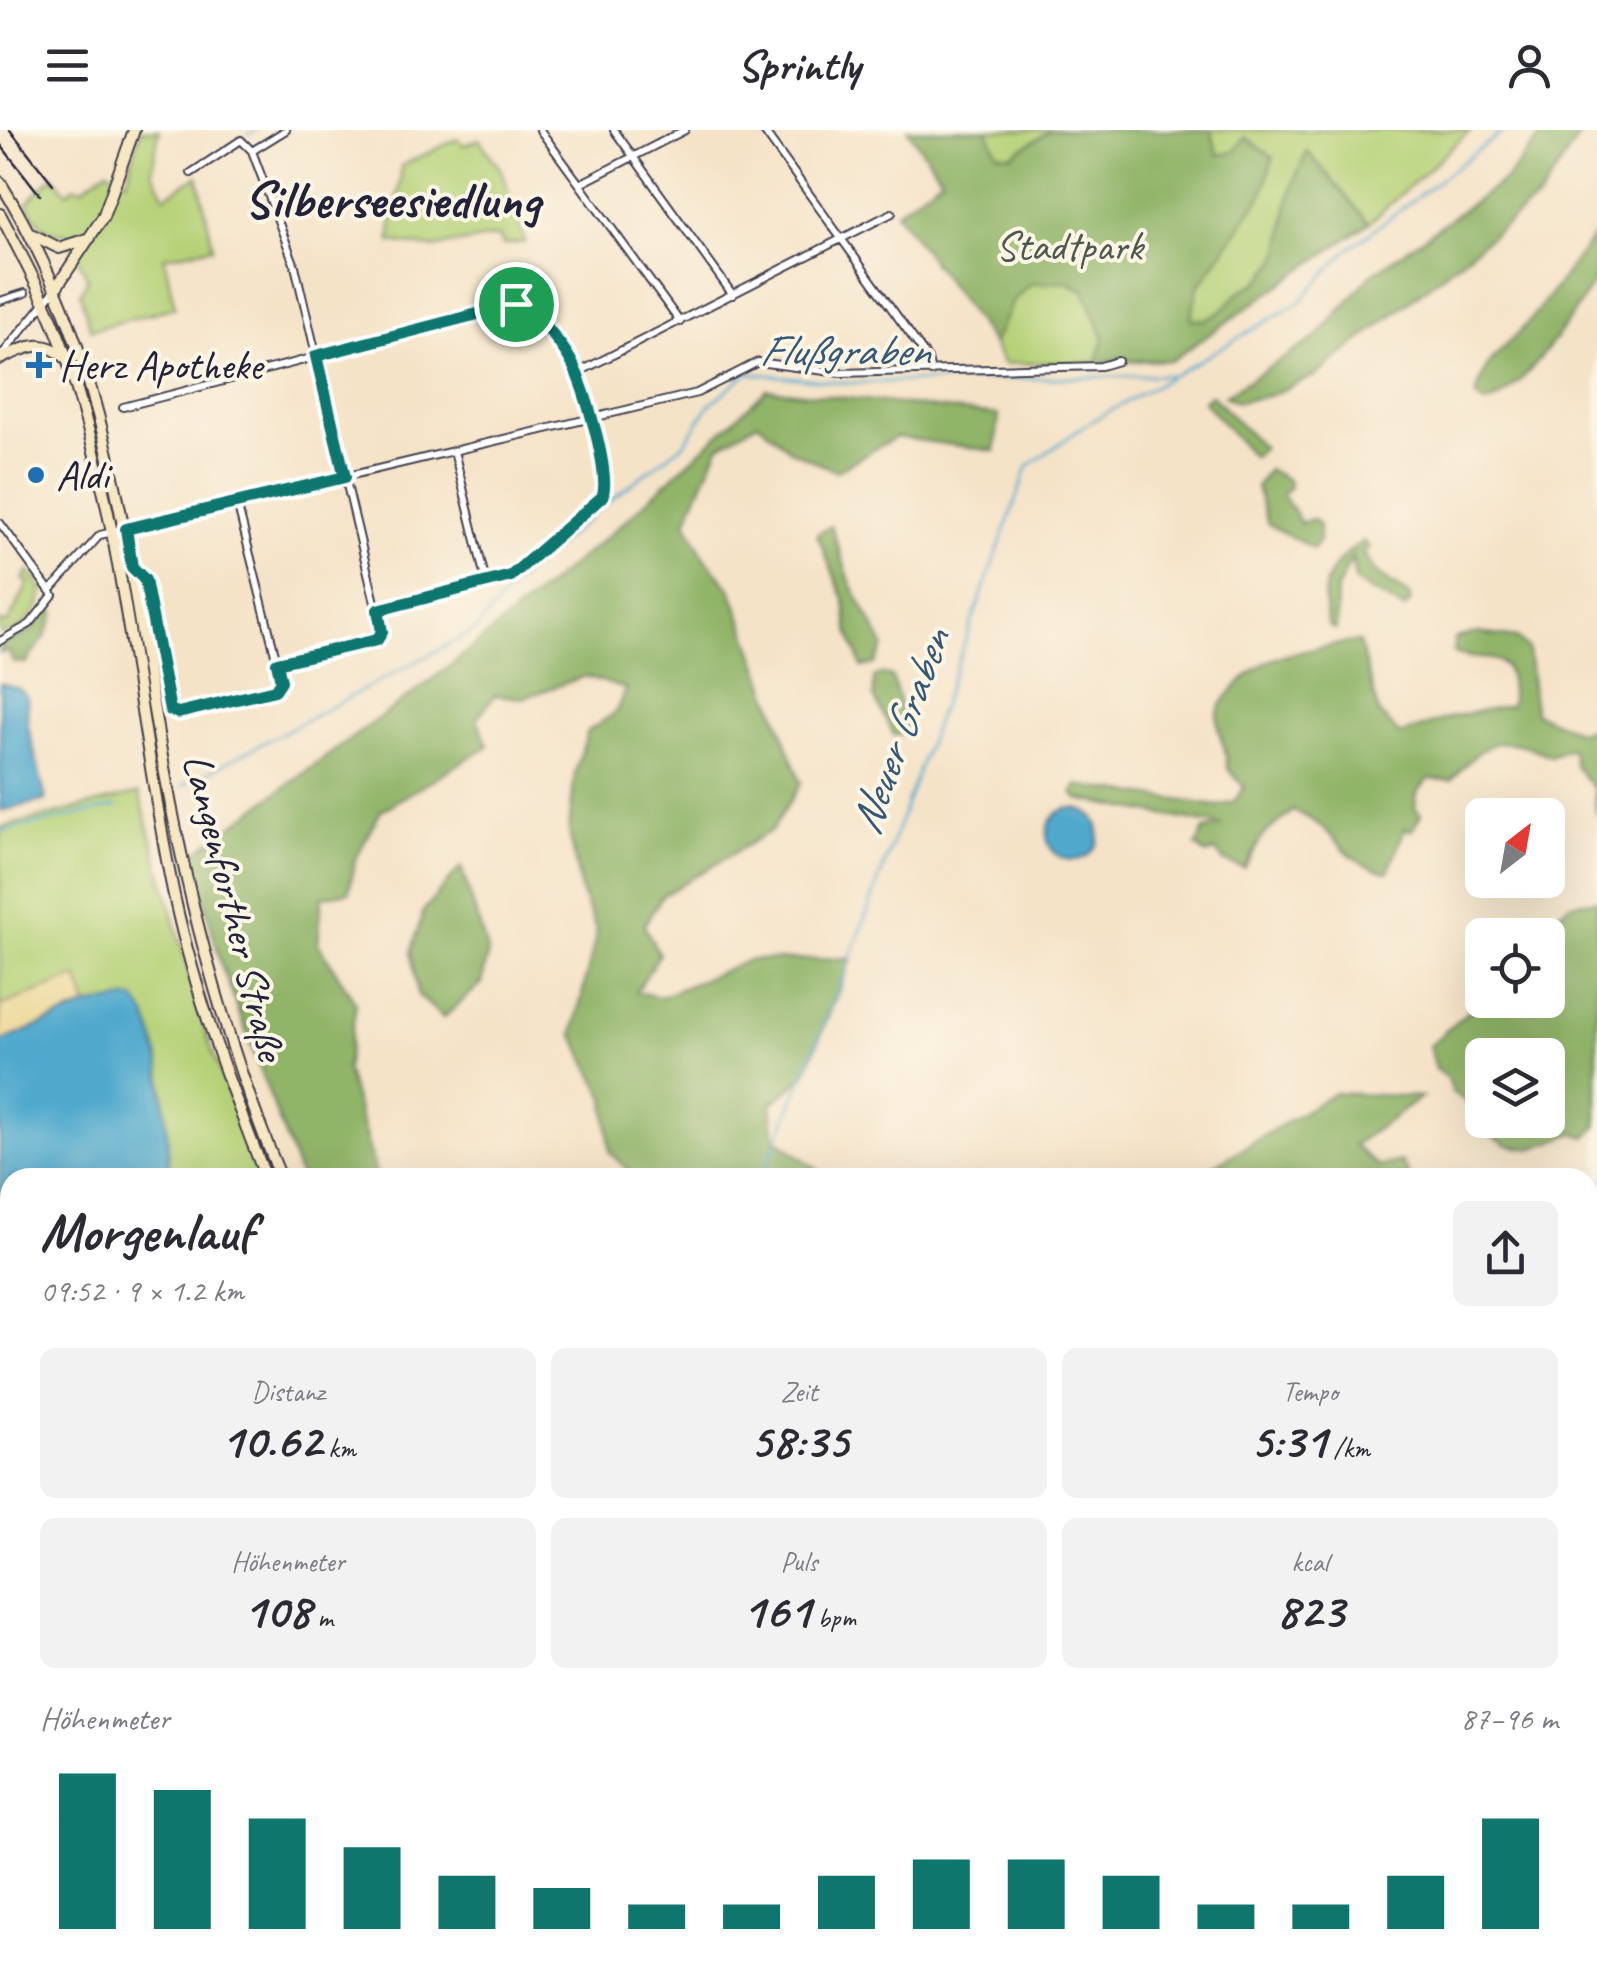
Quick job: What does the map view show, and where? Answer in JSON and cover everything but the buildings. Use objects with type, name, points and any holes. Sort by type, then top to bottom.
[{"type":"main road","points":[[56,288],[91,237],[118,184],[134,130]]},
{"type":"main road","name":"Langenforther Straße","points":[[0,182],[30,232],[56,288],[102,420],[126,529],[154,711],[193,910],[226,1028],[276,1168]]},
{"type":"main road","name":"Langenforther Straße","points":[[0,214],[45,302],[68,360],[112,532],[175,899],[213,1033],[262,1168]]},
{"type":"main road","points":[[30,232],[59,248],[91,237]]},
{"type":"main road","points":[[0,358],[38,344],[55,348],[68,360]]},
{"type":"street","points":[[252,152],[286,130]]},
{"type":"street","points":[[540,130],[680,322]]},
{"type":"street","points":[[614,130],[732,295]]},
{"type":"street","points":[[580,184],[686,130]]},
{"type":"street","points":[[763,130],[928,359],[932,372]]},
{"type":"street","points":[[191,173],[241,140],[252,152],[286,234],[382,632],[377,640],[277,663]]},
{"type":"street","points":[[576,373],[892,212]]},
{"type":"street","points":[[0,358],[56,288]]},
{"type":"street","points":[[0,301],[25,293]]},
{"type":"street","points":[[123,407],[526,305],[576,373],[606,480],[602,497],[518,572],[378,610]]},
{"type":"street","points":[[0,641],[30,624],[94,537],[697,393],[758,362],[816,372],[932,372],[1101,366],[1118,361]]},
{"type":"street","points":[[454,451],[486,582]]},
{"type":"street","points":[[132,567],[145,580],[170,710],[178,713],[275,690],[281,681],[238,503]]},
{"type":"street","points":[[0,523],[52,593]]},
{"type":"green space","points":[[140,130],[159,130],[152,171],[165,196],[198,176],[213,247],[164,257],[175,307],[91,330],[80,294],[88,279],[65,233],[46,228],[27,203],[53,176],[67,193],[75,186],[81,189],[107,170],[127,180]]},
{"type":"green space","name":"Stadtpark","points":[[908,130],[1471,130],[1370,222],[1172,360],[1004,364],[978,320],[896,212],[942,178]]},
{"type":"green space","name":"Stadtpark","points":[[908,130],[987,130],[998,153],[1012,155],[1051,130],[1211,130],[1218,155],[1234,152],[1245,137],[1273,158],[1262,195],[1198,287],[1191,319],[1214,316],[1271,268],[1281,248],[1290,195],[1307,151],[1369,223],[1172,360],[1097,361],[1104,338],[1084,290],[1064,281],[1030,284],[1013,301],[993,344],[896,212],[942,178]]},
{"type":"green space","points":[[1546,130],[1583,130],[1540,197],[1317,375],[1268,396],[1238,402],[1224,396],[1317,337],[1370,276],[1506,179]]},
{"type":"green space","points":[[457,139],[464,145],[479,139],[501,170],[525,242],[503,245],[499,236],[432,248],[391,242],[401,166]]},
{"type":"green space","points":[[1597,232],[1595,278],[1576,310],[1530,370],[1514,386],[1485,404],[1476,397],[1485,371]]},
{"type":"green space","points":[[767,389],[999,415],[995,451],[896,437],[836,471],[790,450],[758,422],[719,446],[686,521],[704,557],[731,589],[801,783],[772,830],[662,896],[644,925],[659,955],[636,992],[661,997],[749,960],[851,959],[805,1075],[771,1104],[775,1138],[815,1168],[626,1168],[610,1153],[605,1098],[573,1034],[597,931],[581,892],[569,831],[575,773],[588,731],[615,713],[626,689],[586,676],[523,698],[495,695],[477,718],[488,746],[381,811],[355,860],[349,892],[322,897],[318,943],[356,1004],[346,1069],[374,1168],[297,1168],[221,964],[192,855],[449,667],[623,523]]},
{"type":"green space","points":[[1211,395],[1263,448],[1253,457],[1203,401]]},
{"type":"green space","points":[[1268,469],[1288,480],[1290,487],[1282,494],[1301,523],[1313,519],[1319,525],[1319,541],[1313,549],[1268,524],[1256,487]]},
{"type":"green space","points":[[831,526],[851,584],[884,646],[875,664],[862,667],[848,629],[845,602],[817,534]]},
{"type":"green space","points":[[1363,541],[1369,547],[1364,554],[1375,572],[1410,596],[1410,603],[1404,609],[1355,582],[1352,558],[1337,589],[1336,629],[1329,626],[1325,611],[1325,587],[1334,567]]},
{"type":"green space","points":[[29,571],[42,589],[39,605],[23,625],[0,634],[0,621],[7,624],[29,583],[23,579]]},
{"type":"green space","points":[[51,606],[55,613],[45,637],[26,663],[13,662],[8,651],[0,653],[0,645],[28,632]]},
{"type":"green space","points":[[1478,633],[1517,638],[1528,649],[1535,713],[1579,732],[1597,727],[1597,815],[1594,789],[1575,766],[1571,748],[1550,756],[1506,742],[1475,755],[1452,780],[1429,779],[1417,792],[1415,808],[1421,814],[1412,831],[1405,828],[1388,872],[1357,860],[1321,826],[1293,811],[1264,834],[1244,868],[1223,861],[1216,851],[1206,854],[1196,846],[1204,830],[1222,826],[1078,799],[1073,793],[1077,785],[1218,806],[1234,802],[1244,787],[1227,767],[1217,720],[1221,706],[1267,662],[1318,648],[1359,642],[1379,713],[1400,735],[1451,717],[1511,705],[1511,685],[1503,664],[1453,652],[1455,638]]},
{"type":"green space","points":[[882,674],[892,677],[908,733],[894,735],[874,697],[874,678]]},
{"type":"green space","points":[[139,793],[206,1034],[256,1168],[0,1168],[0,828]]},
{"type":"green space","points":[[461,867],[488,952],[482,983],[443,1018],[418,995],[411,952],[424,910]]},
{"type":"green space","points":[[1597,900],[1597,1127],[1585,1137],[1575,1133],[1565,1137],[1565,1038],[1465,1038],[1465,1101],[1452,1092],[1447,1077],[1435,1069],[1429,1046],[1465,1014],[1465,1018],[1565,1018],[1565,918],[1552,918],[1570,904]]},
{"type":"green space","points":[[1334,1093],[1422,1097],[1354,1145],[1378,1167],[1401,1161],[1405,1168],[1211,1168]]},
{"type":"green space","points":[[1496,1138],[1561,1138],[1531,1149],[1508,1145]]},
{"type":"sand","points":[[77,977],[87,1006],[0,1042],[0,1006]]},
{"type":"water","points":[[0,683],[20,689],[27,697],[28,726],[46,800],[0,811]]},
{"type":"water","points":[[1073,808],[1092,815],[1099,834],[1092,853],[1073,860],[1054,853],[1047,834],[1054,815]]},
{"type":"water","points":[[135,999],[145,1014],[159,1058],[169,1168],[0,1168],[0,1042],[87,1006]]},
{"type":"waterway","points":[[249,134],[257,130]]},
{"type":"waterway","name":"Flußgraben","points":[[182,786],[476,630],[512,586],[600,508],[685,443],[709,405],[747,373],[848,383],[1174,375],[1300,302],[1347,250],[1505,130]]},
{"type":"waterway","name":"Neuer Graben","points":[[766,1168],[857,941],[1028,466],[1087,424],[1170,377]]},
{"type":"waterway","name":"Flußgraben","points":[[0,832],[117,806]]},
{"type":"tram line","points":[[10,130],[53,184]]},
{"type":"tram line","points":[[0,144],[40,195]]},
{"type":"place","name":"Herz Apotheke","points":[[39,365]]},
{"type":"place","name":"Aldi","points":[[36,475]]},
{"type":"district","name":"Silberseesiedlung","points":[[392,200]]},
{"type":"route","points":[[516,304],[530,307],[572,361],[594,425],[606,480],[602,497],[511,576],[378,610],[382,632],[377,640],[277,663],[281,681],[275,690],[178,713],[170,710],[145,580],[132,567],[126,529],[345,477],[316,356],[516,304]]}]
